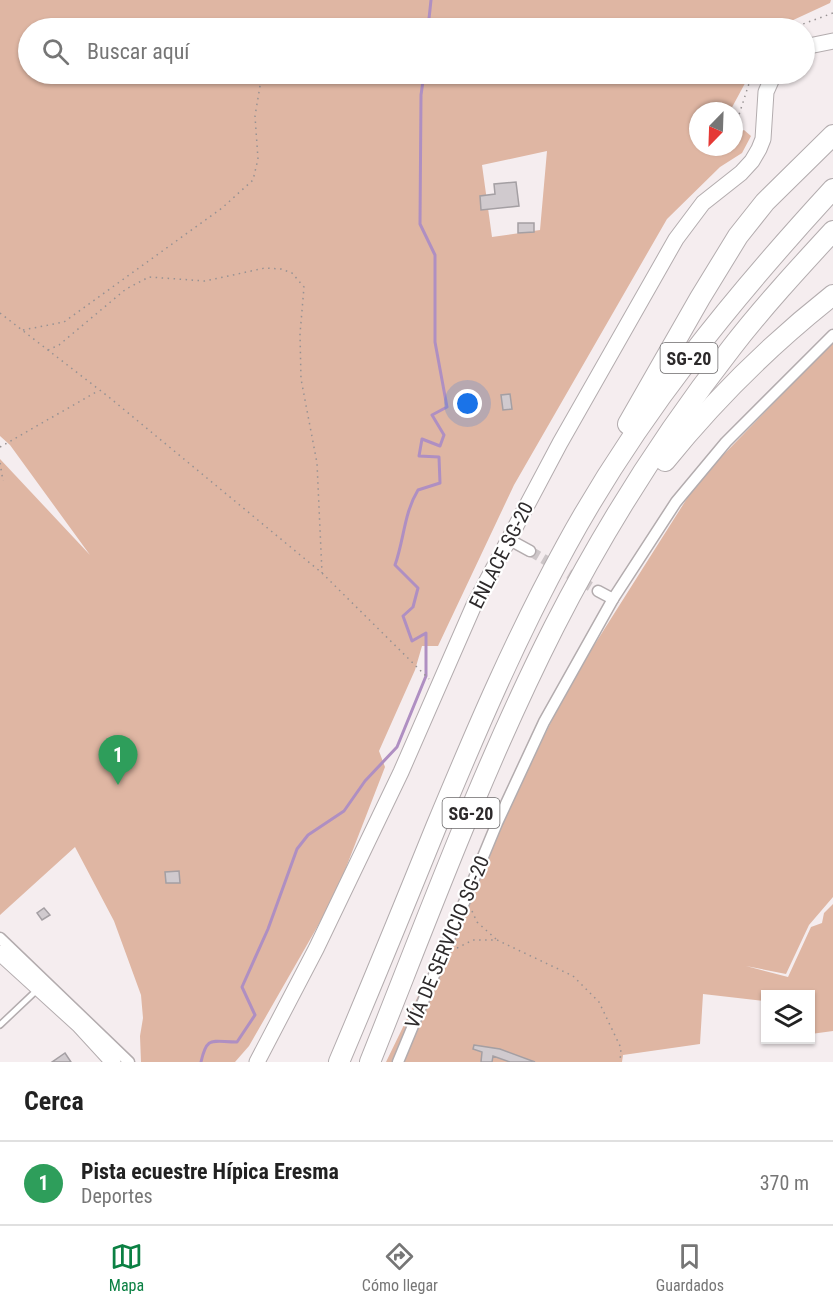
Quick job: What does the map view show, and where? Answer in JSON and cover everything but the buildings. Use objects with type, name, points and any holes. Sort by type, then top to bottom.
[{"type":"highway","points":[[567,544],[608,460],[738,236],[765,202],[833,135]]},
{"type":"highway","name":"SG-20","points":[[339,1062],[474,735],[526,621],[567,544],[597,493],[671,381],[713,326],[833,189]]},
{"type":"highway","name":"SG-20","points":[[370,1062],[469,817],[523,692],[586,569],[632,490],[690,403],[733,346],[833,231]]},
{"type":"highway","points":[[586,569],[615,534],[653,476],[721,396],[803,319],[833,295]]},
{"type":"street","points":[[815,45],[833,41]]},
{"type":"street","name":"ENLACE SG-20","points":[[257,1062],[402,772],[474,605],[508,539],[676,239],[703,203],[741,173],[752,161],[763,138],[766,92],[770,84]]},
{"type":"street","name":"VÍA DE SERVICIO SG-20","points":[[398,1062],[466,896],[544,722],[613,599],[676,502],[726,442],[833,335]]},
{"type":"street","points":[[508,539],[530,551]]},
{"type":"street","points":[[598,591],[613,599]]},
{"type":"street","points":[[0,938],[129,1062]]},
{"type":"street","points":[[0,952],[79,1025],[113,1062]]},
{"type":"lane","points":[[0,1025],[38,988]]},
{"type":"path","points":[[815,20],[833,13]]},
{"type":"path","points":[[22,330],[64,322],[222,208],[253,180],[258,159],[255,116],[260,84]]},
{"type":"path","points":[[743,102],[749,84]]},
{"type":"path","points":[[48,350],[59,345],[126,289],[149,277],[204,280],[264,268],[281,269],[292,273],[304,287],[300,334],[301,379],[317,463],[322,573]]},
{"type":"path","points":[[0,313],[99,390],[322,573],[438,688]]},
{"type":"path","points":[[0,447],[99,390]]},
{"type":"path","points":[[0,463],[3,481]]},
{"type":"path","points":[[466,896],[477,922],[497,940],[573,976],[599,1002],[621,1048],[620,1062]]},
{"type":"path","points":[[441,956],[473,940],[497,940]]},
{"type":"shaded area","points":[[0,0],[831,0],[830,3],[798,18],[18,18],[18,84],[745,84],[735,102],[689,102],[689,156],[737,156],[720,167],[667,219],[514,485],[438,646],[422,646],[415,670],[379,751],[385,767],[335,896],[249,1046],[235,1062],[141,1062],[140,1036],[143,1018],[141,995],[114,921],[75,847],[0,915],[0,459],[90,555],[10,445],[0,436]],"holes":[[[547,151],[540,230],[492,237],[482,165]]]},
{"type":"shaded area","points":[[743,130],[751,136],[743,151]]},
{"type":"shaded area","points":[[833,342],[833,897],[809,925],[786,974],[746,966],[788,977],[811,927],[822,923],[824,913],[833,904],[833,1031],[815,1033],[815,990],[761,990],[761,1001],[703,994],[700,1044],[623,1055],[622,1062],[386,1062],[569,685],[698,481]]},
{"type":"waterway","points":[[429,18],[431,0]]},
{"type":"waterway","points":[[201,1062],[208,1044],[216,1041],[237,1042],[255,1015],[242,987],[268,929],[297,849],[308,835],[344,811],[365,781],[397,747],[426,676],[426,633],[412,641],[403,616],[413,607],[418,588],[395,565],[413,499],[418,490],[440,483],[439,457],[419,456],[422,439],[440,446],[444,435],[432,415],[447,407],[435,342],[435,255],[420,224],[423,84]]},
{"type":"tunnel","points":[[530,551],[598,591]]},
{"type":"place","name":"Pista ecuestre Hípica Eresma","points":[[118,785]]}]
